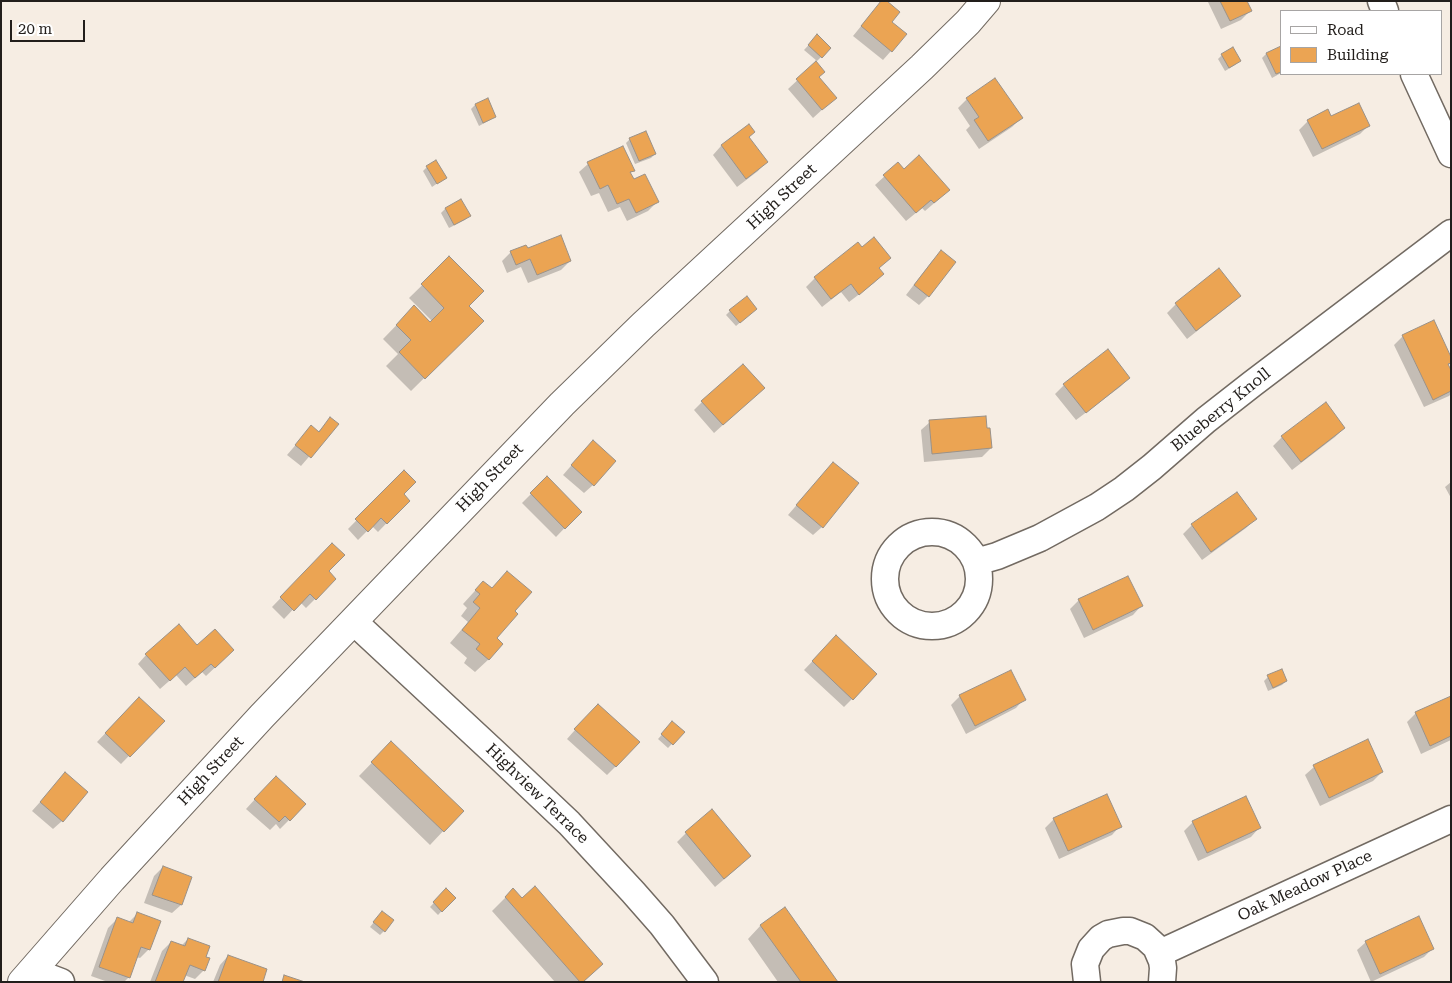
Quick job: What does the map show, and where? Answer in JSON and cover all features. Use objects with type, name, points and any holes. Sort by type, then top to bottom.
[{"type":"street","name":"High Street","points":[[27,976],[164,821],[268,709],[515,452],[607,359],[922,67],[968,22],[986,1]]},
{"type":"street","points":[[1414,75],[1451,154]]},
{"type":"street","name":"Blueberry Knoll","points":[[976,562],[997,556],[1040,538],[1124,489],[1206,420],[1451,233]]},
{"type":"street","name":"Highview Terrace","points":[[353,621],[501,758],[598,854],[662,925],[705,982]]},
{"type":"street","name":"Oak Meadow Place","points":[[1160,954],[1451,819]]},
{"type":"street","points":[[1087,982],[1086,964],[1091,950],[1101,938],[1108,934],[1123,931],[1138,933],[1151,941],[1160,954],[1163,968],[1162,982]]},
{"type":"street","points":[[27,976],[61,982]]},
{"type":"building","points":[[881,1],[887,1],[900,12],[892,22],[907,34],[892,52],[861,26]]},
{"type":"building","points":[[1220,1],[1247,1],[1252,11],[1230,21]]},
{"type":"building","points":[[817,34],[831,48],[822,58],[808,45]]},
{"type":"building","points":[[1280,46],[1280,72],[1276,74],[1266,53]]},
{"type":"building","points":[[1233,47],[1241,61],[1229,68],[1221,54]]},
{"type":"building","points":[[816,61],[825,72],[819,77],[837,98],[822,110],[796,79]]},
{"type":"building","points":[[995,78],[1023,118],[988,141],[974,120],[979,117],[966,98]]},
{"type":"building","points":[[488,98],[496,117],[483,123],[475,104]]},
{"type":"building","points":[[1359,103],[1370,126],[1322,149],[1307,120],[1328,109],[1331,116]]},
{"type":"building","points":[[749,124],[755,132],[749,137],[768,162],[746,179],[721,145]]},
{"type":"building","points":[[646,131],[656,154],[639,161],[629,138]]},
{"type":"building","points":[[623,146],[635,171],[630,172],[634,179],[645,174],[659,202],[636,213],[629,199],[617,204],[608,185],[600,189],[587,162]]},
{"type":"building","points":[[919,155],[950,190],[934,203],[931,200],[916,213],[883,175],[898,162],[904,169]]},
{"type":"building","points":[[436,160],[447,178],[437,184],[426,166]]},
{"type":"building","points":[[461,199],[471,216],[454,225],[445,208]]},
{"type":"building","points":[[561,235],[571,261],[537,275],[530,259],[516,265],[510,251],[526,245],[528,248]]},
{"type":"building","points":[[874,237],[891,258],[879,268],[884,274],[859,295],[851,284],[831,299],[814,277],[858,242],[862,247]]},
{"type":"building","points":[[941,250],[956,262],[929,297],[914,285]]},
{"type":"building","points":[[449,256],[484,291],[469,306],[484,321],[425,379],[399,352],[411,340],[396,325],[414,305],[430,322],[444,308],[421,284]]},
{"type":"building","points":[[1219,268],[1241,296],[1196,331],[1175,303]]},
{"type":"building","points":[[747,296],[757,309],[740,323],[729,310]]},
{"type":"building","points":[[1434,320],[1451,357],[1451,363],[1448,364],[1451,370],[1451,391],[1433,400],[1402,335]]},
{"type":"building","points":[[1108,349],[1130,378],[1086,413],[1063,384]]},
{"type":"building","points":[[743,364],[765,388],[723,425],[701,401]]},
{"type":"building","points":[[1326,402],[1345,428],[1301,462],[1281,436]]},
{"type":"building","points":[[986,416],[987,428],[990,428],[992,448],[932,454],[929,420]]},
{"type":"building","points":[[330,417],[339,424],[311,458],[295,445],[311,425],[319,432]]},
{"type":"building","points":[[593,440],[616,461],[594,486],[571,465]]},
{"type":"building","points":[[833,462],[859,483],[823,528],[796,505]]},
{"type":"building","points":[[404,470],[416,482],[404,494],[410,501],[387,524],[381,518],[368,532],[355,519]]},
{"type":"building","points":[[547,476],[582,512],[565,529],[530,493]]},
{"type":"building","points":[[1237,492],[1257,519],[1211,552],[1191,524]]},
{"type":"building","points":[[332,543],[345,555],[329,571],[336,579],[316,600],[310,594],[294,611],[280,597]]},
{"type":"building","points":[[507,571],[532,592],[515,611],[518,614],[497,638],[503,644],[489,660],[476,649],[480,644],[462,630],[480,608],[473,602],[480,594],[475,590],[483,581],[492,588]]},
{"type":"building","points":[[1128,576],[1143,606],[1093,630],[1078,599]]},
{"type":"building","points":[[179,624],[197,645],[215,629],[234,650],[215,668],[211,664],[195,678],[185,667],[170,681],[145,654]]},
{"type":"building","points":[[836,635],[877,674],[853,700],[812,661]]},
{"type":"building","points":[[1282,669],[1287,681],[1273,688],[1267,675]]},
{"type":"building","points":[[1011,670],[1026,700],[975,726],[959,695]]},
{"type":"building","points":[[1451,696],[1451,736],[1430,746],[1415,712]]},
{"type":"building","points":[[139,697],[165,721],[130,757],[105,733]]},
{"type":"building","points":[[598,704],[640,742],[616,767],[574,729]]},
{"type":"building","points":[[672,721],[685,732],[673,745],[661,734]]},
{"type":"building","points":[[1368,739],[1383,772],[1329,798],[1313,765]]},
{"type":"building","points":[[391,741],[464,811],[444,832],[371,762]]},
{"type":"building","points":[[65,772],[88,792],[63,822],[40,802]]},
{"type":"building","points":[[276,776],[306,804],[290,821],[285,816],[279,822],[254,799]]},
{"type":"building","points":[[1107,794],[1122,827],[1068,851],[1053,818]]},
{"type":"building","points":[[1246,796],[1261,828],[1207,853],[1192,821]]},
{"type":"building","points":[[712,809],[751,856],[724,879],[685,832]]},
{"type":"building","points":[[163,866],[192,877],[182,905],[152,895]]},
{"type":"building","points":[[535,886],[603,964],[583,982],[580,982],[505,897],[513,888],[522,898]]},
{"type":"building","points":[[446,888],[456,898],[442,912],[433,902]]},
{"type":"building","points":[[785,907],[838,982],[801,982],[760,925]]},
{"type":"building","points":[[382,911],[394,920],[385,932],[373,922]]},
{"type":"building","points":[[137,912],[161,921],[150,950],[141,947],[130,978],[99,967],[117,917],[133,923]]},
{"type":"building","points":[[1419,916],[1434,949],[1380,974],[1365,941]]},
{"type":"building","points":[[188,938],[210,946],[206,957],[210,958],[205,971],[190,965],[183,982],[155,982],[171,941],[185,946]]},
{"type":"building","points":[[228,955],[267,969],[263,982],[218,982]]},
{"type":"building","points":[[284,975],[305,982],[282,982]]}]
